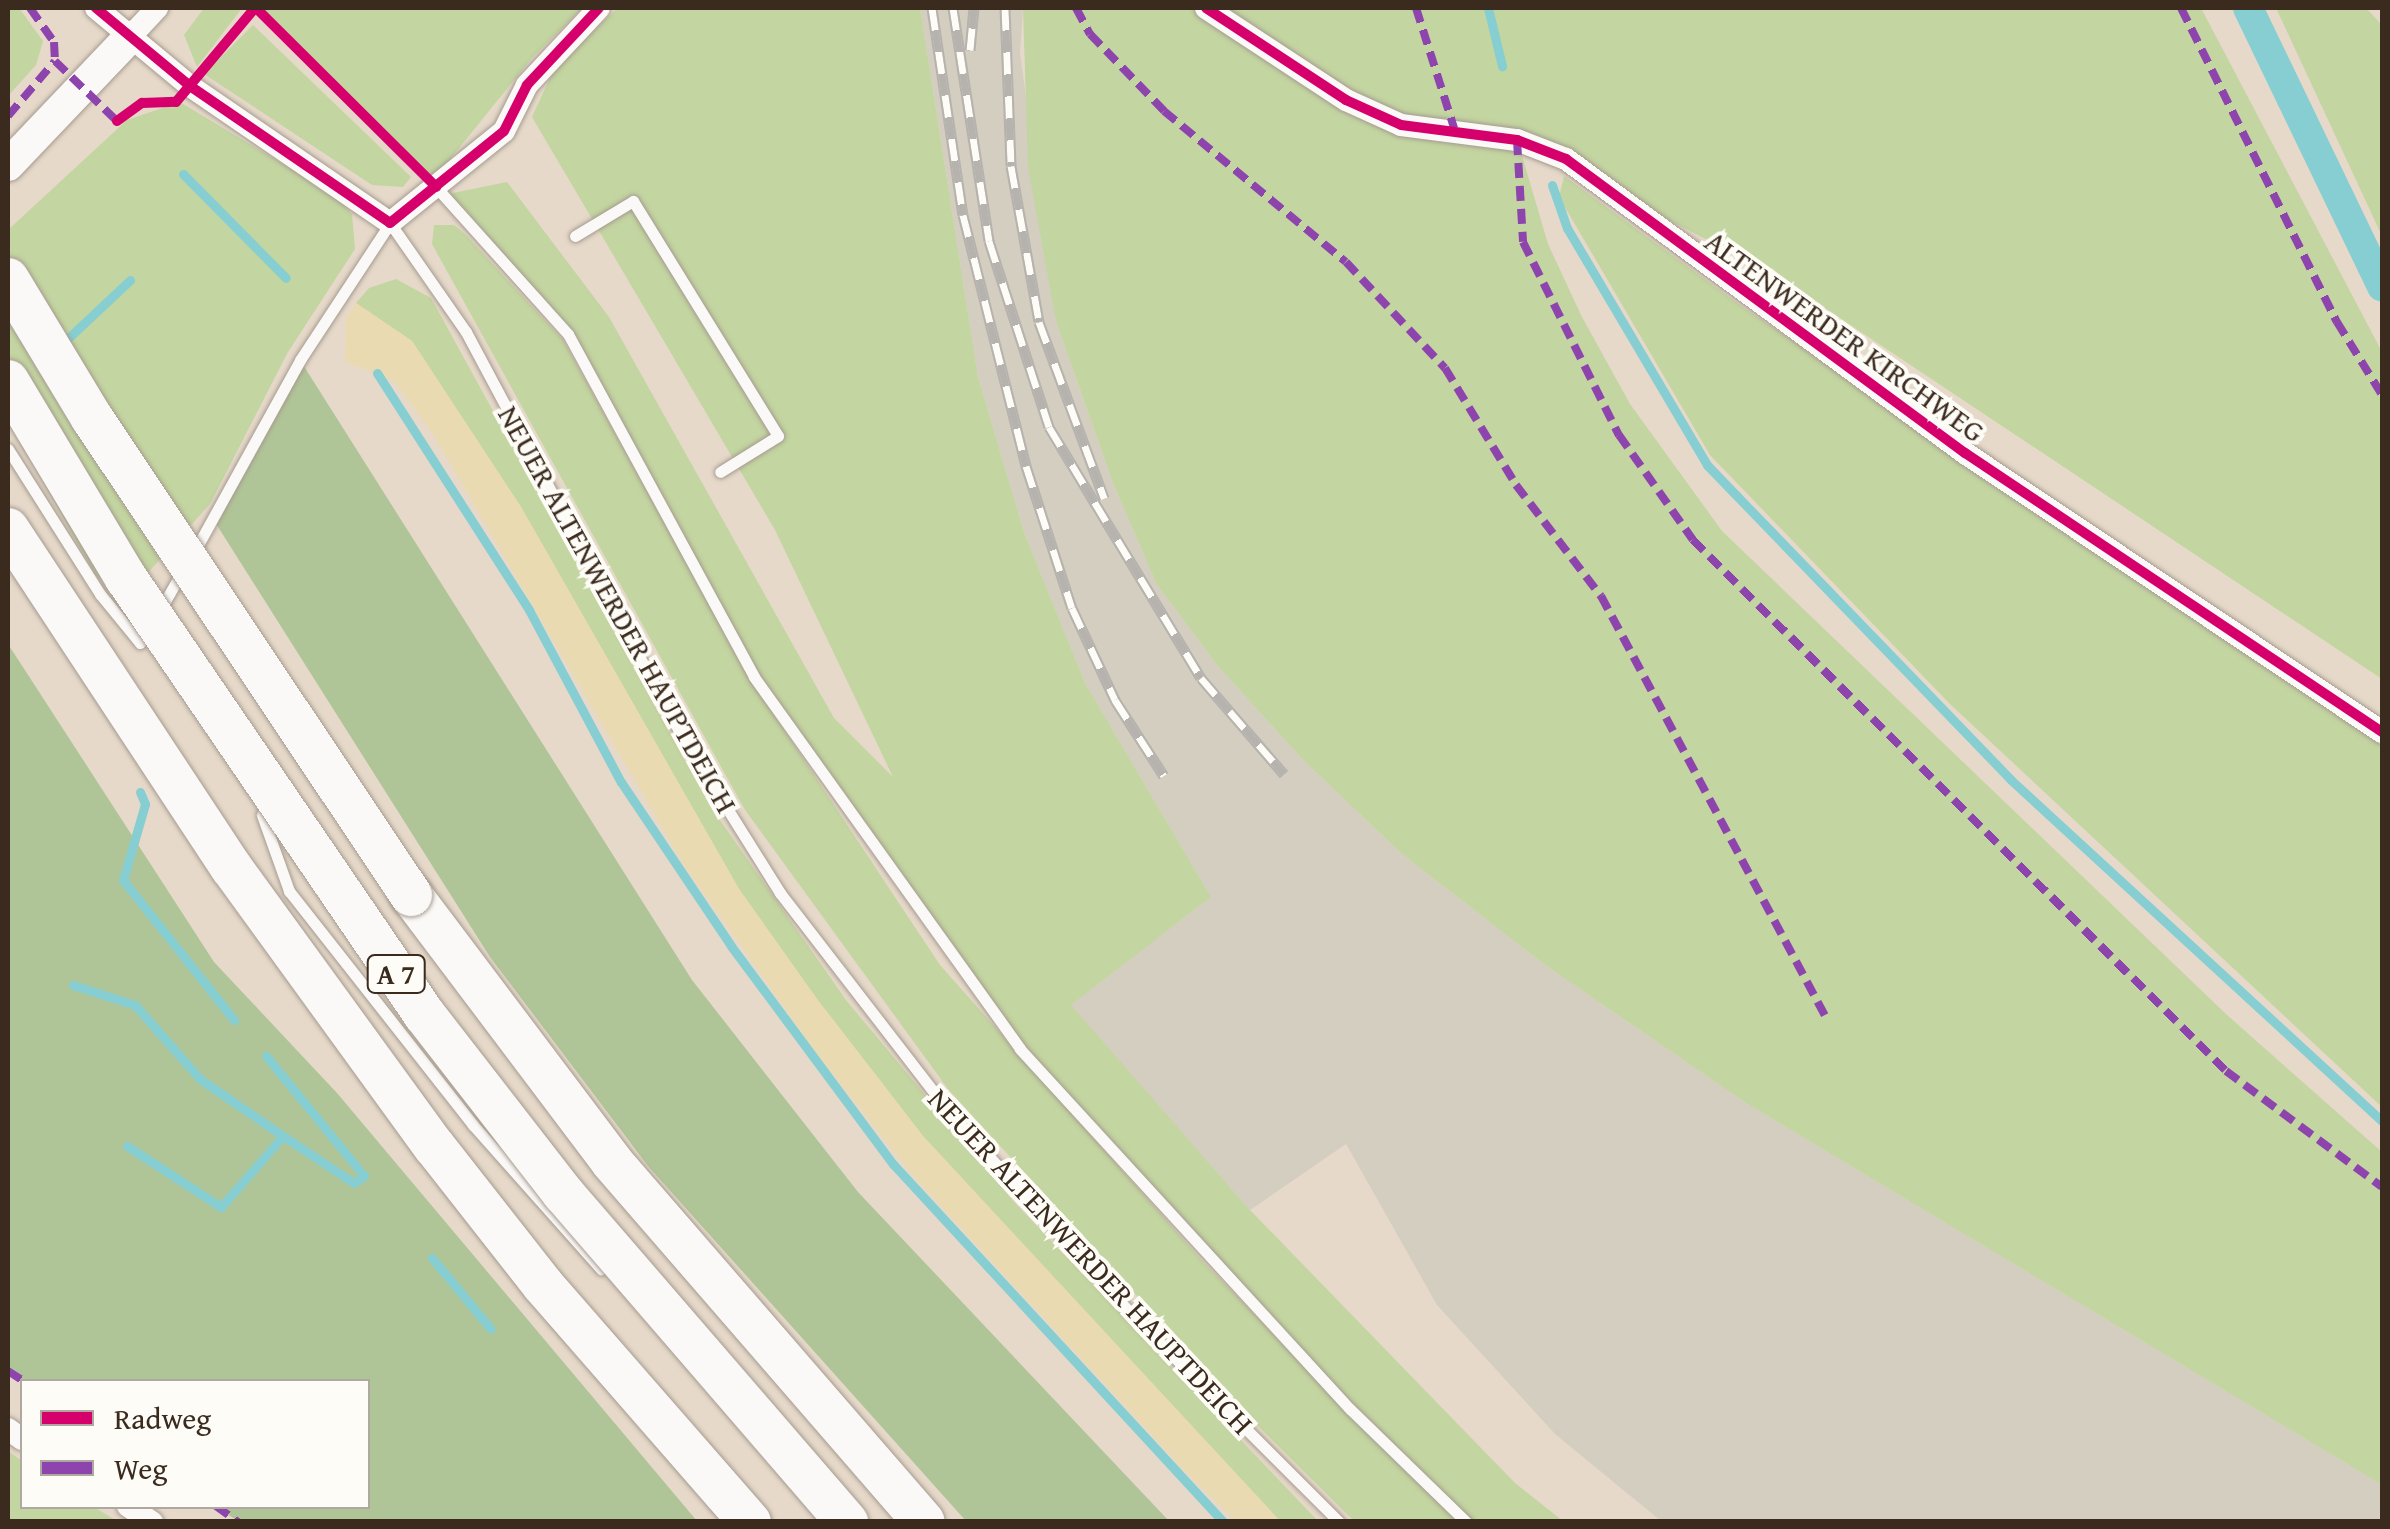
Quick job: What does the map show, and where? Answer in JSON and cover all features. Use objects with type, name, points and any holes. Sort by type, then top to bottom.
[{"type":"highway","name":"A 7","points":[[8,280],[92,418],[411,895],[612,1162],[924,1522]]},
{"type":"highway","name":"A 7","points":[[8,381],[126,578],[424,1014],[563,1194],[847,1522]]},
{"type":"highway","name":"A 7","points":[[8,529],[231,867],[411,1114],[543,1285],[750,1522]]},
{"type":"main road","points":[[8,165],[130,37]]},
{"type":"street","points":[[96,8],[190,86],[390,223],[504,131],[527,84],[599,8]]},
{"type":"street","points":[[130,37],[157,8]]},
{"type":"street","name":"ALTENWERDER KIRCHWEG","points":[[1206,8],[1346,100],[1401,125],[1517,140],[1566,159],[1965,452],[2382,732]]},
{"type":"lane","points":[[436,187],[568,334],[754,677],[1020,1049],[1203,1253],[1466,1522]]},
{"type":"lane","points":[[575,236],[633,200],[778,436],[720,472]]},
{"type":"lane","points":[[8,449],[100,594],[140,643],[300,360],[390,223]]},
{"type":"lane","name":"NEUER ALTENWERDER HAUPTDEICH","points":[[390,223],[466,332],[682,735],[780,893],[949,1112],[1134,1317],[1339,1522]]},
{"type":"lane","points":[[262,815],[289,892],[473,1125],[612,1282]]},
{"type":"lane","points":[[752,1437],[828,1522]]},
{"type":"shaded area","points":[[920,8],[1023,8],[1020,53],[1056,321],[1113,483],[1156,583],[1217,665],[1305,762],[1402,854],[1545,965],[1746,1103],[2382,1485],[2382,1521],[1661,1521],[1555,1434],[1437,1305],[1346,1144],[1250,1210],[1070,1005],[1211,897],[1085,683],[1024,532],[978,377]]},
{"type":"green space","points":[[8,8],[19,8],[43,41],[36,65],[8,96]]},
{"type":"green space","points":[[204,8],[242,8],[197,67],[184,35]]},
{"type":"green space","points":[[257,8],[582,8],[531,59],[434,179]]},
{"type":"green space","points":[[618,8],[920,8],[978,377],[1024,532],[1085,683],[1211,897],[1071,1005],[1250,1210],[1515,1483],[1563,1521],[1466,1521],[1350,1409],[1020,1049],[754,677],[568,334],[448,194],[507,182],[609,317],[834,718],[893,777],[775,530],[532,117],[556,65]]},
{"type":"green space","points":[[1023,8],[2201,8],[2382,352],[2382,679],[1777,276],[1518,142],[1548,244],[1582,317],[1630,404],[1722,531],[2227,1015],[2382,1152],[2382,1485],[1746,1103],[1545,965],[1402,854],[1305,762],[1217,665],[1156,583],[1113,483],[1056,321],[1028,167]]},
{"type":"green space","points":[[2276,8],[2366,8],[2380,23],[2382,236]]},
{"type":"green space","points":[[253,25],[411,177],[403,187],[372,185],[204,74]]},
{"type":"green space","points":[[180,102],[334,195],[352,214],[355,249],[288,352],[210,504],[127,596],[96,576],[8,419],[8,230],[127,120]]},
{"type":"green space","points":[[1564,176],[1744,308],[2382,739],[2382,1107],[1950,704],[1710,455],[1559,197]]},
{"type":"green space","points":[[434,225],[454,225],[466,235],[563,340],[759,692],[940,965],[1205,1264],[1457,1521],[1354,1521],[1234,1402],[948,1089],[745,810],[432,244]]},
{"type":"green space","points":[[396,279],[431,298],[710,806],[846,1000],[1014,1202],[1318,1521],[1280,1521],[923,1136],[817,999],[739,889],[521,507],[412,341],[356,303],[369,288]]},
{"type":"green space","points":[[300,360],[692,980],[858,1192],[1169,1521],[966,1521],[648,1166],[490,957],[213,519]]},
{"type":"green space","points":[[8,644],[214,962],[337,1093],[697,1521],[238,1521],[219,1509],[370,1509],[370,1379],[20,1379],[8,1371]]},
{"type":"green space","points":[[8,1451],[20,1460],[20,1509],[97,1509],[117,1521],[8,1521]]},
{"type":"sand","points":[[356,303],[412,341],[521,507],[739,889],[817,999],[923,1136],[1280,1521],[1235,1521],[1182,1468],[913,1176],[817,1054],[684,865],[433,434],[394,381],[345,362],[346,318]]},
{"type":"waterway","points":[[1488,8],[1502,66]]},
{"type":"waterway","points":[[2248,8],[2382,286]]},
{"type":"waterway","points":[[183,174],[286,278]]},
{"type":"waterway","points":[[1552,185],[1567,228],[1707,465],[2011,780],[2382,1121]]},
{"type":"waterway","points":[[63,343],[130,280]]},
{"type":"waterway","points":[[377,373],[529,610],[621,782],[731,946],[893,1164],[1223,1522]]},
{"type":"waterway","points":[[140,792],[145,804],[123,880],[234,1020]]},
{"type":"waterway","points":[[73,985],[135,1005],[200,1079],[283,1136]]},
{"type":"waterway","points":[[127,1146],[221,1207],[283,1136],[354,1183],[364,1176],[266,1056]]},
{"type":"waterway","points":[[432,1258],[491,1329]]},
{"type":"railway","points":[[932,8],[963,215],[1026,466],[1072,608],[1115,700],[1164,776]]},
{"type":"railway","points":[[953,8],[989,241],[1049,427],[1201,678],[1284,774]]},
{"type":"railway","points":[[970,50],[974,8]]},
{"type":"railway","points":[[1005,8],[1011,166],[1039,322],[1104,498]]},
{"type":"marked path","points":[[30,8],[54,42],[55,61]]},
{"type":"marked path","points":[[1076,8],[1090,34],[1164,111],[1346,262],[1445,368],[1516,485],[1601,596],[1825,1015]]},
{"type":"marked path","points":[[1416,8],[1454,128]]},
{"type":"marked path","points":[[2181,8],[2337,322],[2382,395]]},
{"type":"marked path","points":[[8,116],[55,61],[117,121],[121,118]]},
{"type":"marked path","points":[[1517,140],[1523,242],[1619,435],[1693,540],[2226,1071],[2382,1187]]},
{"type":"marked path","points":[[8,1371],[20,1379]]},
{"type":"marked path","points":[[220,1509],[238,1522]]},
{"type":"cycle path","points":[[96,8],[190,86],[390,223],[504,131],[527,85],[599,8]]},
{"type":"cycle path","points":[[117,121],[142,103],[176,102],[255,8]]},
{"type":"cycle path","points":[[256,8],[436,187]]},
{"type":"cycle path","points":[[1206,8],[1346,100],[1401,125],[1517,140],[1566,159],[1965,453],[2382,732]]}]
